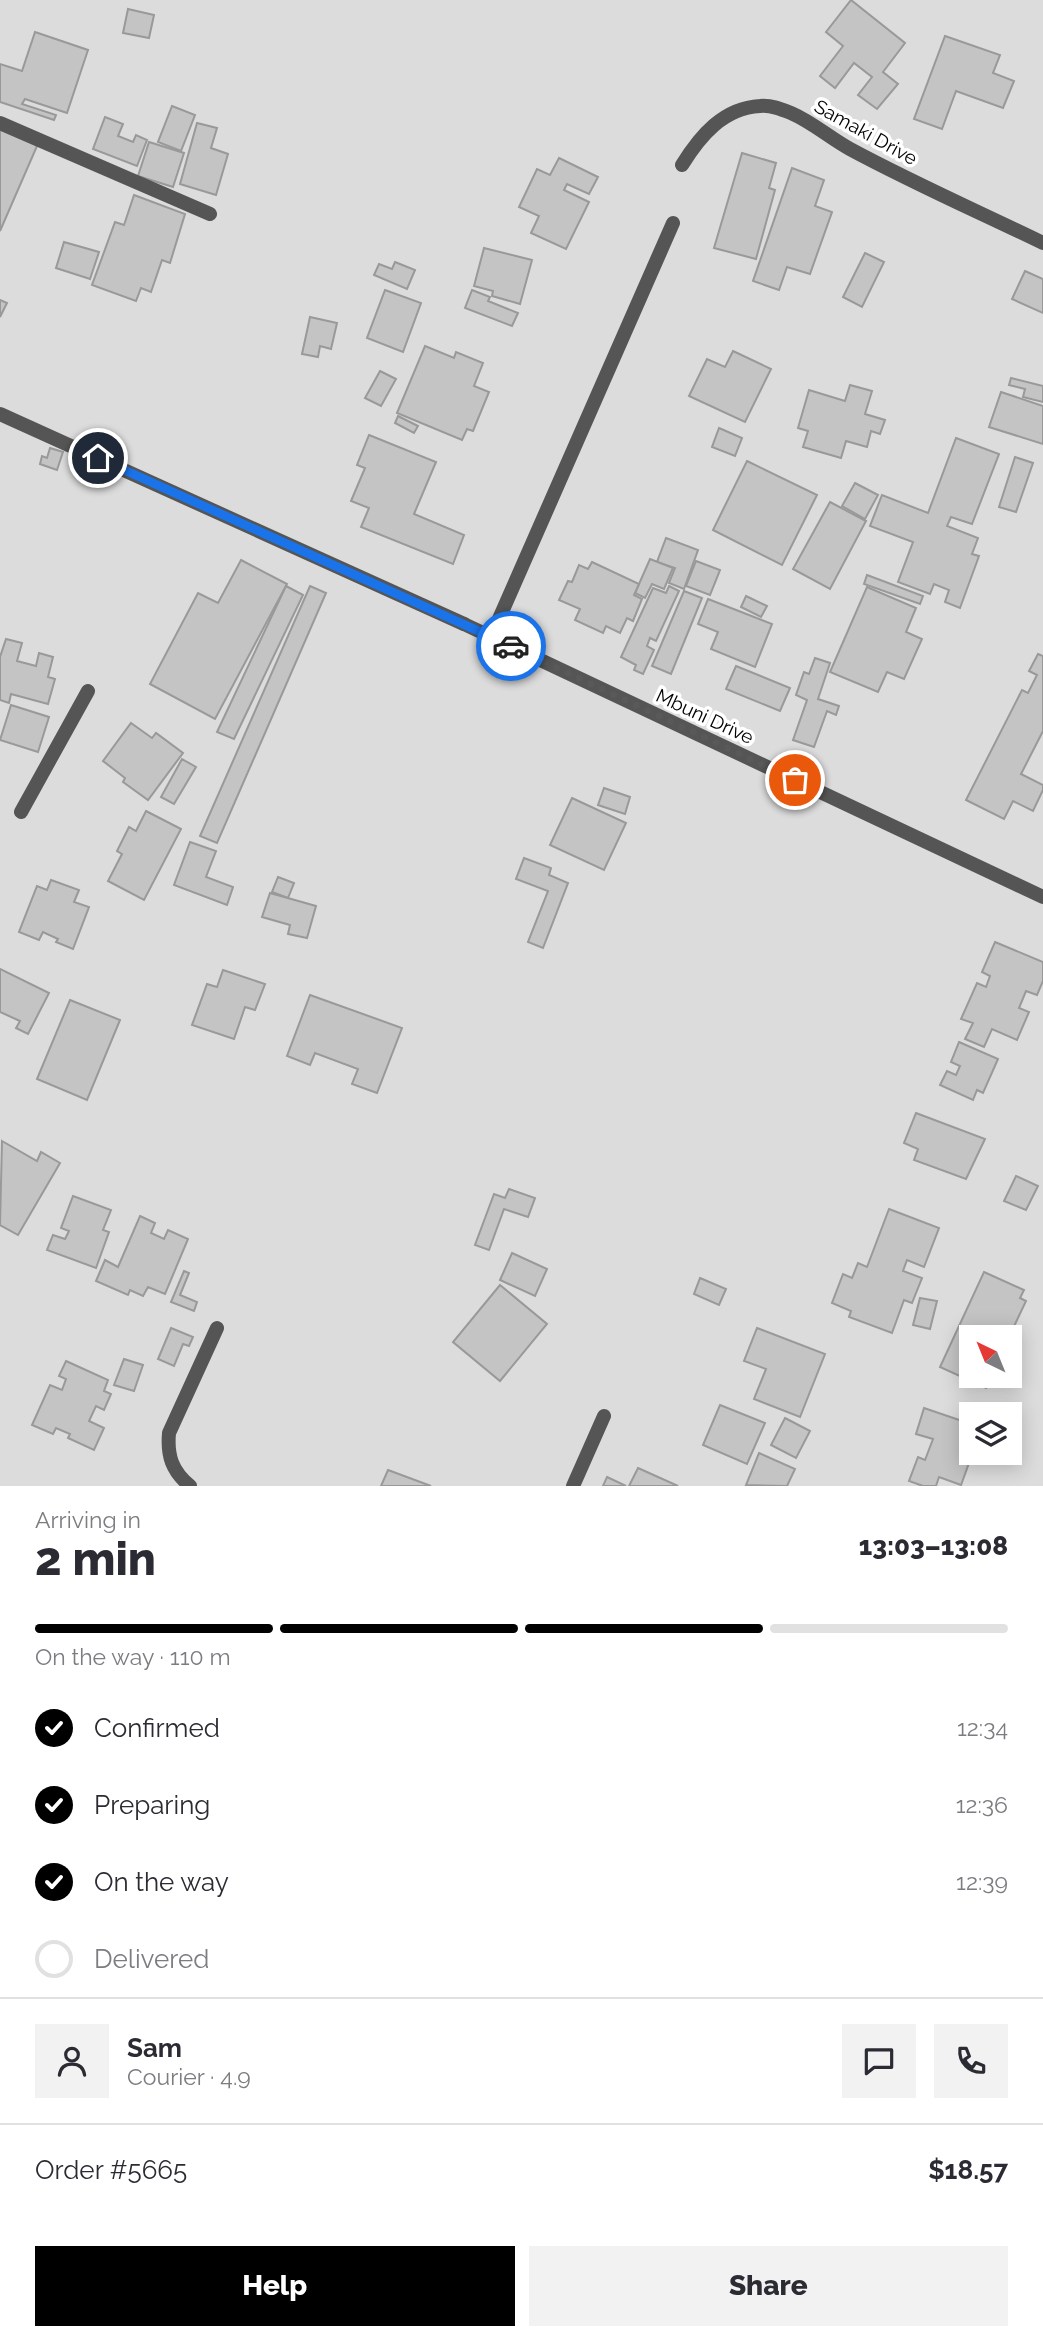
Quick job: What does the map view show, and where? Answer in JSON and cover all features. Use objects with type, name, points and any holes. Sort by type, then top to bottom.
[{"type":"street","name":"Samaki Drive","points":[[682,165],[698,140],[718,122],[736,111],[759,106],[775,107],[794,114],[848,148],[913,181],[1043,243]]},
{"type":"street","points":[[0,123],[210,214]]},
{"type":"street","points":[[491,637],[673,223]]},
{"type":"street","name":"Mbuni Drive","points":[[0,414],[464,624],[1043,897]]},
{"type":"street","points":[[21,812],[88,691]]},
{"type":"street","points":[[190,1486],[172,1466],[168,1449],[169,1433],[217,1328]]},
{"type":"street","points":[[573,1486],[604,1416]]},
{"type":"shaded area","points":[[0,0],[1043,0],[1043,1486],[0,1486]]},
{"type":"building","points":[[851,0],[905,43],[883,72],[898,84],[877,109],[858,95],[872,77],[854,63],[835,88],[820,76],[843,46],[826,32]]},
{"type":"building","points":[[128,9],[154,15],[149,38],[123,33]]},
{"type":"building","points":[[35,32],[88,50],[67,113],[25,99],[22,104],[56,115],[54,120],[0,102],[0,64],[22,71]]},
{"type":"building","points":[[945,36],[1000,55],[993,73],[1014,81],[1003,108],[956,91],[942,129],[914,119]]},
{"type":"building","points":[[172,106],[195,115],[181,151],[158,142]]},
{"type":"building","points":[[105,117],[123,124],[118,136],[133,142],[136,135],[147,140],[137,166],[93,149]]},
{"type":"building","points":[[0,119],[37,146],[0,231]]},
{"type":"building","points":[[197,123],[217,128],[211,148],[228,154],[216,195],[180,184]]},
{"type":"building","points":[[149,142],[184,153],[173,187],[138,176]]},
{"type":"building","points":[[742,153],[776,163],[769,188],[775,190],[756,259],[714,248]]},
{"type":"building","points":[[559,158],[598,177],[589,194],[567,184],[564,190],[589,202],[566,249],[531,233],[539,216],[519,207],[537,169],[550,175]]},
{"type":"building","points":[[792,168],[824,180],[815,206],[832,212],[810,274],[787,267],[779,290],[753,281]]},
{"type":"building","points":[[134,195],[185,214],[170,263],[162,260],[151,292],[141,288],[136,301],[92,285],[115,222],[124,225]]},
{"type":"building","points":[[64,242],[99,252],[90,279],[56,268]]},
{"type":"building","points":[[484,248],[532,260],[520,304],[492,296],[493,291],[474,286]]},
{"type":"building","points":[[865,253],[884,262],[862,307],[843,297]]},
{"type":"building","points":[[395,262],[415,270],[407,289],[374,275],[379,264],[392,269]]},
{"type":"building","points":[[1025,271],[1043,279],[1043,313],[1012,299]]},
{"type":"building","points":[[385,290],[421,303],[403,352],[367,338]]},
{"type":"building","points":[[472,290],[490,297],[488,301],[518,313],[512,326],[465,308]]},
{"type":"building","points":[[0,300],[7,303],[0,317]]},
{"type":"building","points":[[310,317],[337,323],[331,349],[320,346],[318,357],[302,354]]},
{"type":"building","points":[[425,346],[454,358],[456,352],[483,363],[474,386],[489,392],[473,431],[467,429],[462,440],[397,413]]},
{"type":"building","points":[[733,351],[771,369],[745,422],[689,396],[707,359],[725,367]]},
{"type":"building","points":[[380,371],[396,379],[381,406],[365,398]]},
{"type":"building","points":[[1011,378],[1043,386],[1043,402],[1023,397],[1025,389],[1009,385]]},
{"type":"building","points":[[850,385],[872,391],[865,414],[885,420],[880,434],[871,431],[867,447],[846,441],[841,458],[803,447],[808,431],[798,428],[809,390],[845,401]]},
{"type":"building","points":[[1001,392],[1043,406],[1043,444],[989,427]]},
{"type":"building","points":[[398,416],[418,426],[414,433],[395,423]]},
{"type":"building","points":[[719,428],[742,438],[735,456],[712,447]]},
{"type":"building","points":[[369,435],[436,462],[414,514],[464,535],[453,564],[361,527],[369,508],[351,501],[365,468],[357,465]]},
{"type":"building","points":[[956,438],[999,454],[972,524],[951,517],[947,526],[978,538],[972,554],[979,556],[960,608],[945,602],[949,590],[934,584],[930,594],[898,582],[913,542],[870,526],[882,495],[928,513]]},
{"type":"building","points":[[50,448],[63,452],[57,470],[40,464],[42,456],[47,458]]},
{"type":"building","points":[[1015,457],[1033,463],[1016,512],[999,507]]},
{"type":"building","points":[[747,461],[817,495],[782,565],[713,530]]},
{"type":"building","points":[[855,483],[878,495],[865,519],[842,506]]},
{"type":"building","points":[[830,502],[866,521],[830,589],[793,569]]},
{"type":"building","points":[[666,538],[698,550],[684,589],[669,583],[675,568],[657,562]]},
{"type":"building","points":[[650,559],[673,568],[664,589],[652,584],[645,598],[635,593]]},
{"type":"building","points":[[241,560],[287,584],[215,719],[150,684],[198,593],[218,603]]},
{"type":"building","points":[[696,561],[720,570],[710,595],[686,586]]},
{"type":"building","points":[[592,562],[639,584],[634,595],[642,599],[633,621],[627,618],[620,633],[606,626],[603,633],[575,620],[580,609],[559,600],[568,581],[572,582],[579,565],[588,569]]},
{"type":"building","points":[[867,575],[923,596],[920,604],[864,584]]},
{"type":"building","points":[[286,586],[303,595],[234,739],[217,732]]},
{"type":"building","points":[[310,586],[326,593],[217,843],[200,836]]},
{"type":"building","points":[[669,586],[679,591],[656,641],[650,638],[647,646],[654,650],[643,674],[634,670],[636,665],[621,657],[653,588],[666,593]]},
{"type":"building","points":[[867,587],[916,608],[906,632],[922,639],[904,679],[887,672],[878,692],[830,672]]},
{"type":"building","points":[[684,591],[702,598],[671,674],[652,666]]},
{"type":"building","points":[[746,596],[767,606],[761,617],[741,607]]},
{"type":"building","points":[[708,599],[772,624],[755,667],[711,649],[718,632],[698,624]]},
{"type":"building","points":[[6,639],[22,643],[17,661],[36,666],[39,653],[53,657],[48,677],[55,679],[48,704],[11,694],[9,703],[0,700],[0,657]]},
{"type":"building","points":[[1038,654],[1043,656],[1043,731],[1021,774],[1043,785],[1043,790],[1033,811],[1013,801],[1004,819],[966,800],[1022,690],[1028,693],[1037,675],[1029,671]]},
{"type":"building","points":[[815,658],[830,663],[818,699],[839,706],[836,715],[827,711],[814,747],[793,740],[807,700],[796,695],[804,672],[809,674]]},
{"type":"building","points":[[736,666],[790,688],[780,711],[726,689]]},
{"type":"building","points":[[11,705],[49,717],[38,752],[0,740]]},
{"type":"building","points":[[131,723],[152,738],[156,733],[183,753],[148,800],[123,782],[125,778],[103,761]]},
{"type":"building","points":[[182,759],[196,767],[174,804],[161,797]]},
{"type":"building","points":[[604,788],[630,797],[625,814],[598,805]]},
{"type":"building","points":[[572,798],[626,823],[604,870],[550,845]]},
{"type":"building","points":[[146,811],[181,829],[144,900],[108,881],[122,854],[117,851],[129,827],[136,831]]},
{"type":"building","points":[[190,842],[216,851],[206,877],[233,887],[227,905],[174,885]]},
{"type":"building","points":[[524,858],[551,868],[549,875],[568,883],[543,948],[528,942],[548,891],[516,879]]},
{"type":"building","points":[[278,877],[294,883],[288,898],[272,892]]},
{"type":"building","points":[[51,880],[79,890],[74,902],[89,907],[73,949],[56,942],[58,939],[43,932],[39,940],[19,932],[37,886],[47,890]]},
{"type":"building","points":[[270,893],[316,906],[307,938],[288,934],[290,925],[262,917]]},
{"type":"building","points":[[995,942],[1043,962],[1043,981],[1037,995],[1026,991],[1019,1008],[1029,1012],[1017,1040],[992,1029],[984,1047],[965,1039],[973,1023],[961,1019],[977,983],[986,987],[990,976],[982,972]]},
{"type":"building","points":[[0,969],[49,993],[28,1034],[16,1028],[20,1021],[0,1012]]},
{"type":"building","points":[[223,970],[265,984],[255,1010],[245,1007],[234,1039],[192,1025],[207,984],[217,987]]},
{"type":"building","points":[[310,995],[402,1028],[377,1093],[352,1084],[358,1069],[315,1053],[310,1065],[287,1056]]},
{"type":"building","points":[[70,1000],[120,1020],[87,1100],[37,1079]]},
{"type":"building","points":[[959,1042],[998,1059],[983,1093],[977,1090],[973,1100],[940,1085],[947,1071],[956,1075],[960,1066],[951,1062]]},
{"type":"building","points":[[916,1113],[985,1139],[966,1179],[914,1160],[918,1149],[904,1143]]},
{"type":"building","points":[[2,1141],[37,1161],[41,1152],[60,1163],[18,1235],[0,1225]]},
{"type":"building","points":[[1016,1176],[1038,1186],[1026,1210],[1004,1201]]},
{"type":"building","points":[[509,1189],[535,1198],[528,1217],[504,1209],[489,1250],[475,1245],[494,1194],[505,1198]]},
{"type":"building","points":[[73,1196],[111,1210],[103,1230],[109,1232],[96,1268],[47,1250],[53,1235],[65,1239],[69,1231],[61,1228]]},
{"type":"building","points":[[889,1209],[939,1228],[924,1267],[907,1260],[903,1271],[922,1278],[912,1303],[904,1300],[892,1333],[849,1317],[851,1311],[832,1303],[843,1274],[852,1278],[858,1263],[867,1267]]},
{"type":"building","points":[[140,1216],[155,1223],[151,1233],[164,1239],[168,1230],[188,1239],[165,1294],[148,1287],[143,1296],[130,1290],[128,1295],[96,1281],[105,1260],[118,1267]]},
{"type":"building","points":[[512,1253],[547,1269],[535,1296],[500,1280]]},
{"type":"building","points":[[184,1271],[189,1273],[180,1295],[197,1302],[194,1311],[171,1302]]},
{"type":"building","points":[[984,1272],[1024,1290],[1020,1298],[1026,1301],[1015,1325],[959,1325]]},
{"type":"building","points":[[700,1278],[726,1289],[719,1305],[694,1294]]},
{"type":"building","points":[[500,1285],[547,1324],[500,1381],[453,1342]]},
{"type":"building","points":[[920,1298],[937,1301],[930,1329],[913,1325]]},
{"type":"building","points":[[959,1326],[959,1376],[940,1367]]},
{"type":"building","points":[[171,1328],[193,1337],[189,1346],[183,1344],[174,1366],[158,1359]]},
{"type":"building","points":[[757,1328],[825,1354],[800,1417],[754,1399],[766,1369],[744,1361]]},
{"type":"building","points":[[124,1359],[143,1365],[134,1391],[114,1385]]},
{"type":"building","points":[[66,1361],[108,1380],[104,1391],[111,1394],[104,1410],[96,1406],[89,1421],[104,1428],[94,1450],[68,1438],[70,1434],[56,1428],[53,1434],[32,1425],[50,1385],[62,1390],[66,1379],[59,1376]]},
{"type":"building","points":[[720,1405],[765,1423],[747,1464],[703,1445]]},
{"type":"building","points":[[924,1408],[959,1420],[959,1465],[968,1465],[961,1485],[939,1477],[936,1486],[923,1486],[909,1481],[918,1457],[925,1460],[933,1439],[916,1434]]},
{"type":"building","points":[[785,1418],[810,1431],[796,1458],[771,1445]]},
{"type":"building","points":[[759,1453],[795,1469],[787,1486],[746,1485]]},
{"type":"building","points":[[638,1468],[678,1486],[629,1486]]},
{"type":"building","points":[[388,1470],[431,1486],[381,1486]]},
{"type":"building","points":[[607,1477],[626,1486],[603,1486]]},
{"type":"way so far","points":[[511,646],[795,780]]},
{"type":"route","points":[[98,458],[511,646]]}]
